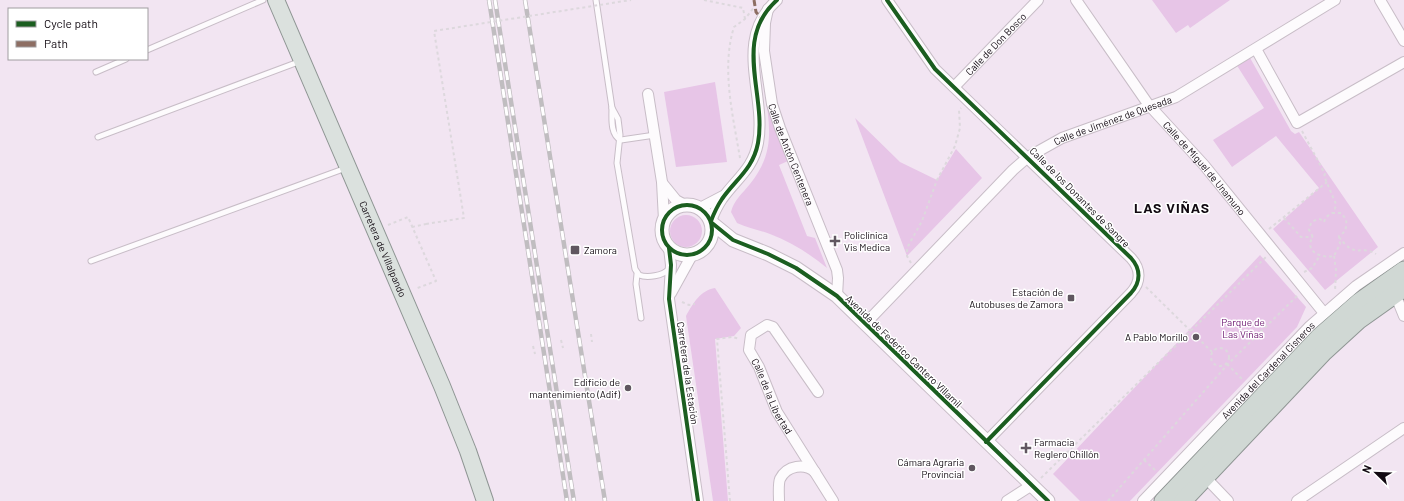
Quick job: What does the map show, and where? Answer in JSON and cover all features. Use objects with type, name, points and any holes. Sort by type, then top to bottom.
[{"type":"highway","name":"Avenida del Cardenal Cisneros","points":[[1163,501],[1322,334],[1359,302],[1404,270]]},
{"type":"highway","points":[[1183,501],[1324,352],[1359,320],[1399,291]]},
{"type":"main road","name":"Carretera de Villalpando","points":[[276,0],[349,167],[456,420],[485,501]]},
{"type":"street","name":"Calle de Antón Centenera","points":[[712,222],[725,195],[743,175],[753,159],[758,142],[759,118],[753,51],[759,27],[768,9],[777,0]]},
{"type":"street","name":"Calle de los Donantes de Sangre","points":[[887,0],[929,62],[1133,261],[1138,269],[1138,279]]},
{"type":"street","name":"Calle de Don Bosco","points":[[954,87],[1038,0]]},
{"type":"street","name":"Calle de Miguel de Unamuno","points":[[1076,0],[1150,107],[1204,165],[1324,313]]},
{"type":"street","name":"Calle de Jiménez de Quesada","points":[[865,324],[1013,170],[1028,157],[1062,138],[1179,96],[1335,0]]},
{"type":"street","points":[[1380,0],[1404,42]]},
{"type":"street","name":"Calle de Antón Centenera","points":[[768,9],[765,19],[764,47],[771,99],[780,128],[837,270],[838,278],[836,296]]},
{"type":"street","points":[[1256,49],[1297,123],[1404,62]]},
{"type":"street","points":[[648,94],[662,180],[664,220],[662,234],[670,248],[680,255],[692,255],[707,246],[733,240]]},
{"type":"street","points":[[662,180],[668,192],[677,201],[685,205],[700,208],[712,222],[712,235],[707,246]]},
{"type":"street","name":"Calle de Antón Centenera","points":[[700,208],[725,195]]},
{"type":"street","points":[[664,220],[672,210],[685,205]]},
{"type":"street","name":"Avenida de Federico Cantero Villamil","points":[[712,222],[733,240],[786,262],[836,296],[1048,501]]},
{"type":"street","name":"Carretera de la Estación","points":[[670,248],[672,265],[669,302],[698,501]]},
{"type":"street","name":"Avenida del Cardenal Cisneros","points":[[1143,501],[1284,352],[1324,313],[1361,282],[1404,253]]},
{"type":"street","name":"Carretera de la Estación","points":[[669,302],[671,292],[692,255]]},
{"type":"street","points":[[986,442],[1131,293],[1138,279]]},
{"type":"street","points":[[1399,291],[1404,316]]},
{"type":"street","points":[[750,342],[751,335],[767,325],[773,327],[818,392]]},
{"type":"street","name":"Calle de la Libertad","points":[[750,342],[749,350],[759,367],[778,412],[833,501]]},
{"type":"street","points":[[1297,501],[1404,428]]},
{"type":"street","points":[[779,501],[780,479],[789,469],[805,466],[809,467],[815,472]]},
{"type":"street","points":[[1205,477],[1228,501]]},
{"type":"street","points":[[1007,501],[1032,485]]},
{"type":"lane","points":[[148,50],[263,0]]},
{"type":"lane","points":[[596,0],[612,108],[614,133],[616,138],[621,140],[655,135]]},
{"type":"lane","points":[[96,72],[124,60]]},
{"type":"lane","points":[[98,137],[302,60]]},
{"type":"lane","points":[[621,140],[617,163],[633,264],[637,274],[636,284],[642,318]]},
{"type":"lane","points":[[91,261],[349,167]]},
{"type":"lane","points":[[637,274],[645,277],[662,274],[668,271],[672,265]]},
{"type":"path","points":[[412,227],[464,218],[434,31],[631,0]]},
{"type":"path","points":[[704,0],[744,8],[745,19]]},
{"type":"path","points":[[743,175],[728,78],[728,54],[734,27],[745,19],[755,6]]},
{"type":"path","points":[[916,270],[907,256],[907,248],[922,221],[937,180],[955,146],[960,128],[959,110],[968,100]]},
{"type":"path","points":[[1297,123],[1325,174],[1324,176],[1336,204],[1334,213]]},
{"type":"path","points":[[1261,236],[1327,182]]},
{"type":"path","points":[[1313,237],[1309,230],[1310,224],[1314,220],[1320,219],[1324,222],[1326,217],[1334,213],[1341,213],[1346,219],[1347,227],[1344,233],[1339,236]]},
{"type":"path","points":[[376,230],[408,216],[436,281],[403,294]]},
{"type":"path","points":[[1284,217],[1284,219],[1301,237],[1313,237]]},
{"type":"path","points":[[1339,236],[1347,247],[1354,250],[1373,252],[1376,254]]},
{"type":"path","points":[[1335,286],[1336,270],[1334,256],[1340,244],[1339,236]]},
{"type":"path","points":[[1313,237],[1310,241],[1314,253],[1319,257],[1327,258],[1334,256]]},
{"type":"path","points":[[1032,485],[1051,470],[1273,250]]},
{"type":"path","points":[[1304,272],[1312,268],[1319,257]]},
{"type":"path","points":[[1138,279],[1212,352]]},
{"type":"path","points":[[1108,501],[1227,364],[1297,295]]},
{"type":"path","points":[[682,302],[689,305],[695,304]]},
{"type":"path","points":[[591,334],[592,342]]},
{"type":"path","points":[[730,501],[716,339],[732,337],[750,342]]},
{"type":"path","points":[[561,340],[563,348]]},
{"type":"path","points":[[533,346],[535,354]]},
{"type":"path","points":[[1218,348],[1227,351],[1229,357],[1227,364],[1220,367],[1214,365],[1211,359],[1212,352],[1218,348]]},
{"type":"path","points":[[1227,364],[1242,379]]},
{"type":"path","points":[[1144,460],[1155,470]]},
{"type":"green space","points":[[1152,0],[1230,0],[1190,28],[1188,25],[1176,33]]},
{"type":"green space","points":[[1249,56],[1291,131],[1295,134],[1299,132],[1378,247],[1325,290],[1273,229],[1319,188],[1276,136],[1232,167],[1213,140],[1264,108],[1236,64]]},
{"type":"green space","points":[[715,82],[727,162],[676,167],[664,92]]},
{"type":"green space","points":[[765,92],[788,161],[779,165],[807,236],[815,238],[827,268],[807,253],[785,241],[770,234],[737,223],[731,212],[736,201],[758,173],[764,162],[769,140]]},
{"type":"green space","points":[[855,118],[900,162],[937,180],[956,149],[982,178],[907,256]]},
{"type":"green space","points":[[683,215],[689,215],[698,219],[702,231],[698,243],[689,247],[683,247],[674,243],[670,234],[670,228],[674,219]]},
{"type":"green space","name":"Parque de Las Viñas","points":[[1260,255],[1306,307],[1297,327],[1130,501],[1080,501],[1053,474]]},
{"type":"green space","points":[[715,288],[741,328],[734,336],[715,339],[728,501],[713,501],[686,316],[702,294]]},
{"type":"railway","points":[[489,0],[567,501]]},
{"type":"railway","points":[[495,0],[574,501]]},
{"type":"railway","points":[[525,0],[605,501]]},
{"type":"marked path","points":[[754,0],[756,12],[762,19]]},
{"type":"cycle path","points":[[711,221],[722,199],[748,167],[756,152],[760,125],[754,68],[756,32],[764,16],[777,0]]},
{"type":"cycle path","points":[[887,0],[935,69],[1131,258],[1138,271],[1137,284],[1131,293],[986,442]]},
{"type":"cycle path","points":[[682,205],[692,205],[705,212],[712,225],[712,230],[712,235],[705,248],[692,255],[682,255],[673,251],[666,244],[662,235],[662,225],[666,216],[673,209],[682,205]]},
{"type":"cycle path","points":[[712,223],[733,240],[768,254],[796,268],[837,296],[1048,501]]},
{"type":"cycle path","points":[[669,248],[671,265],[669,299],[698,501]]},
{"type":"place","name":"Policlínica Vis Medica","points":[[835,241]]},
{"type":"place","name":"Zamora","points":[[575,250]]},
{"type":"place","name":"Estación de Autobuses de Zamora","points":[[1071,298]]},
{"type":"place","name":"A Pablo Morillo","points":[[1196,337]]},
{"type":"place","name":"Edificio de mantenimiento (Adif)","points":[[628,388]]},
{"type":"place","name":"Farmacia Reglero Chillón","points":[[1026,448]]},
{"type":"place","name":"Cámara Agraria Provincial","points":[[972,468]]},
{"type":"district","name":"LAS VIÑAS","points":[[1172,208]]}]
